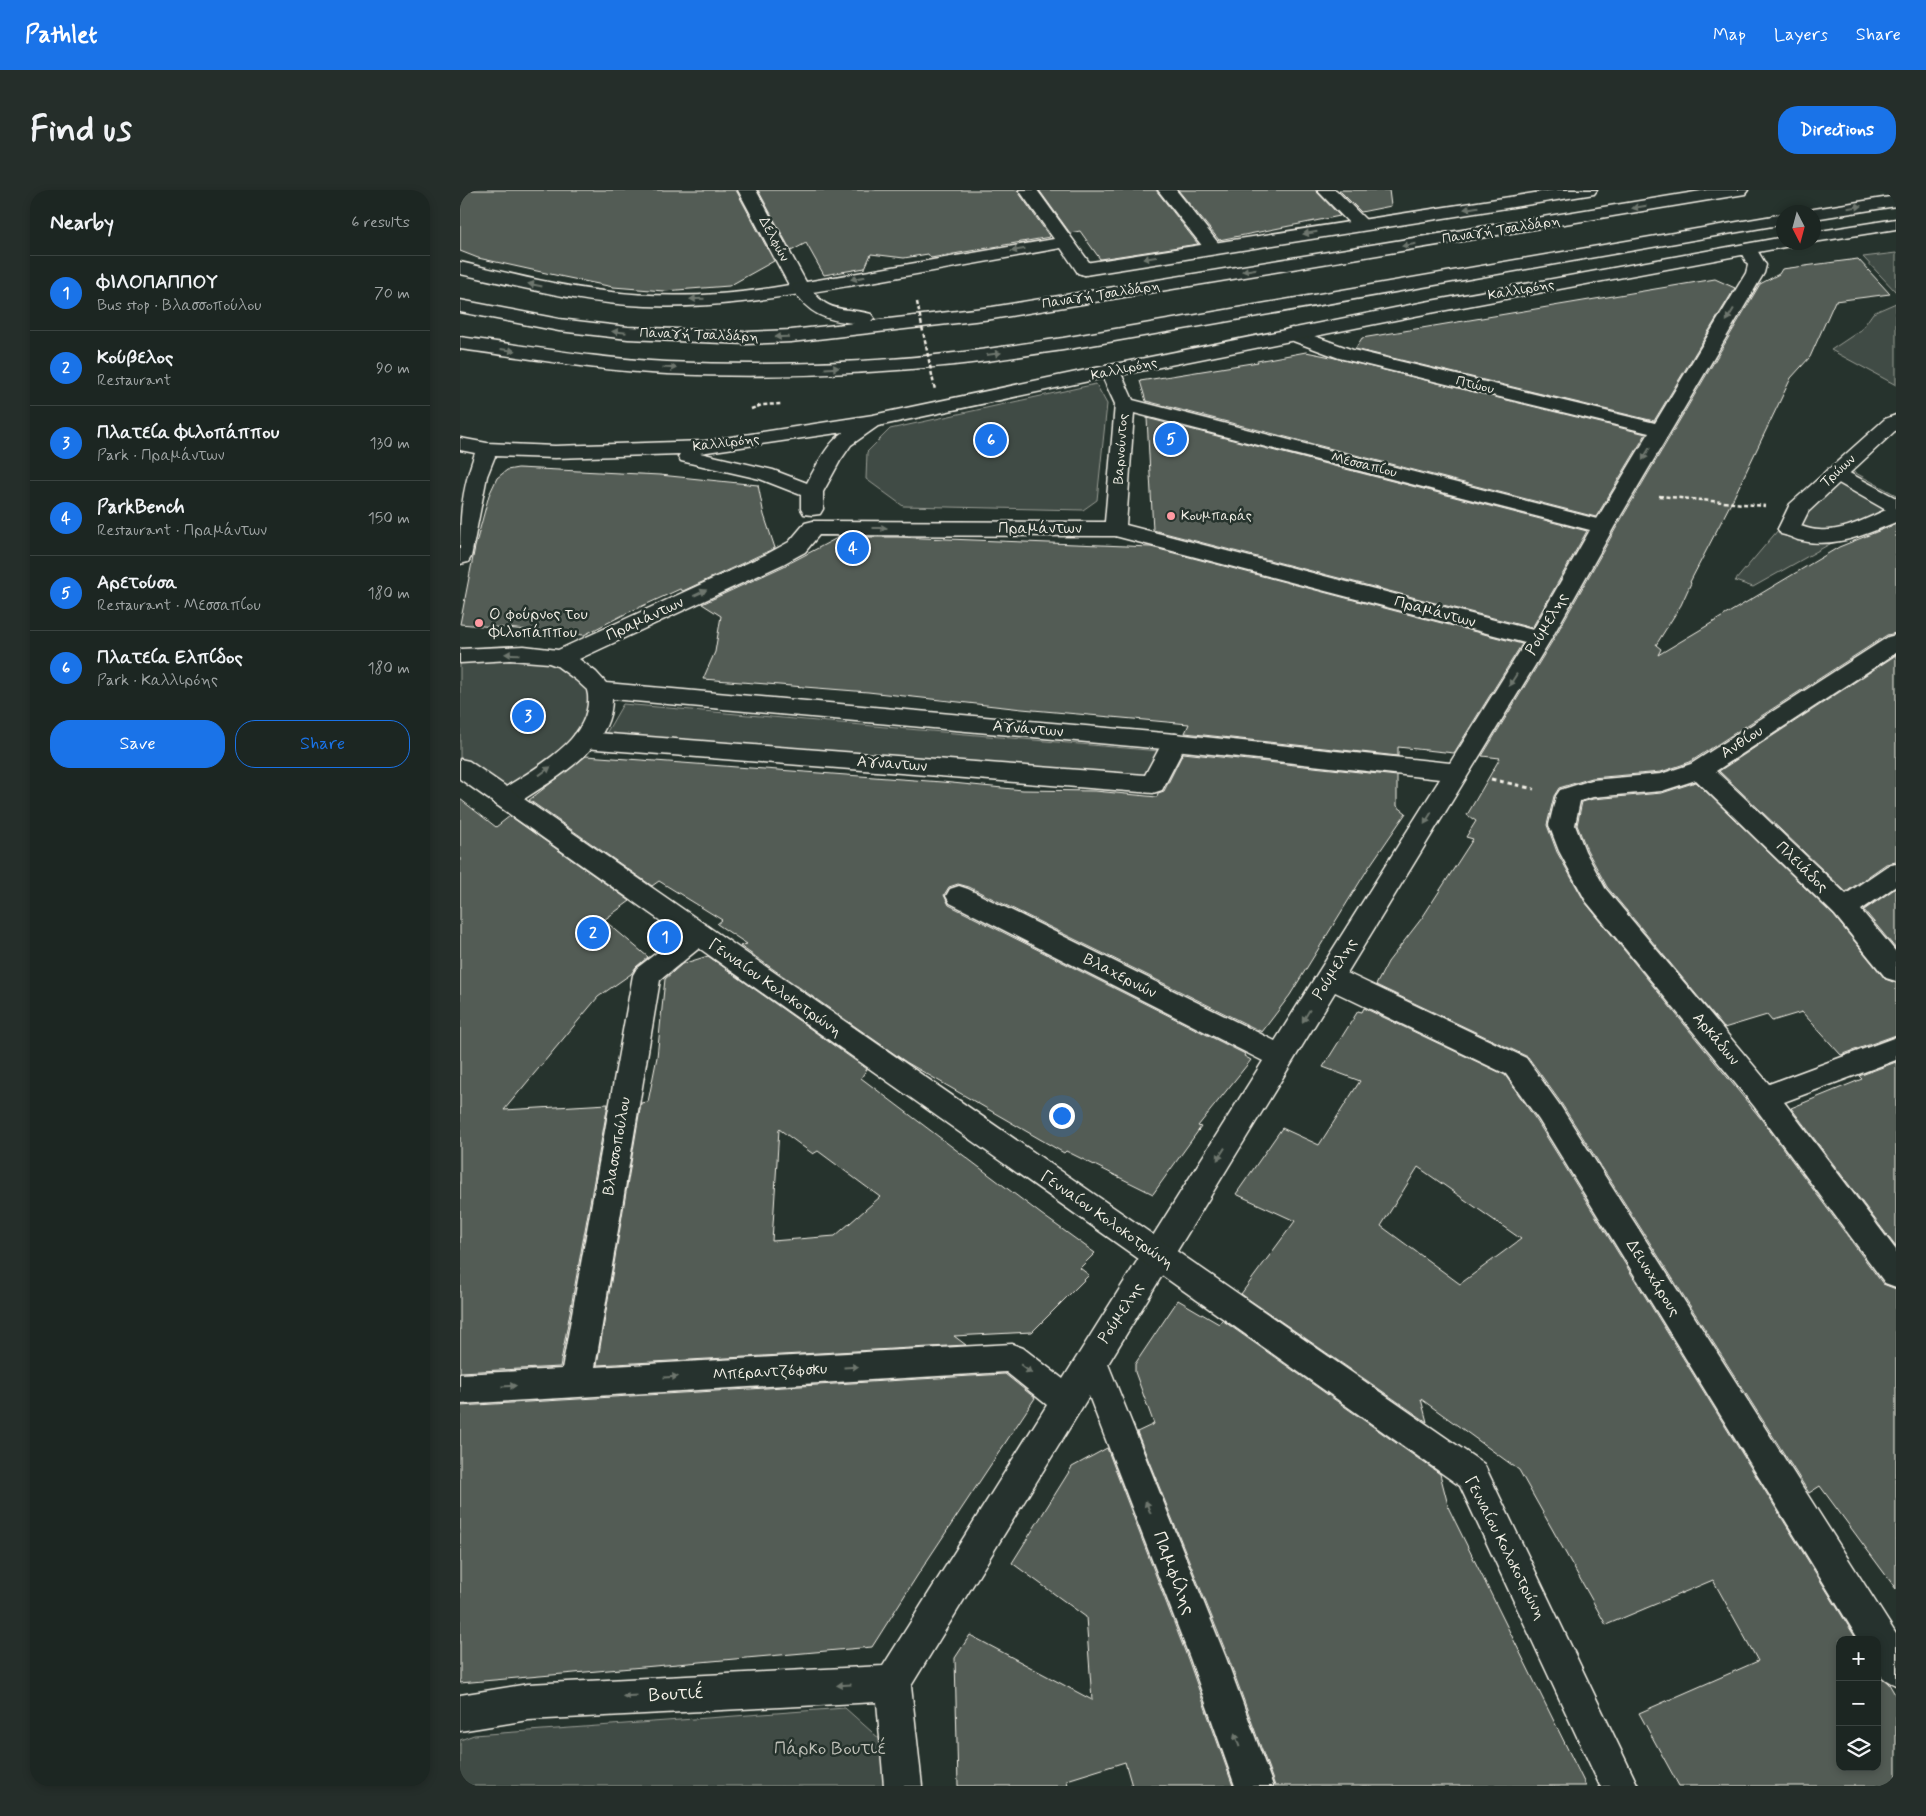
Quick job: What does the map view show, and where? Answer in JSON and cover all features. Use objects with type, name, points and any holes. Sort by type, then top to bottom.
[{"type":"street","name":"Δελφών","points":[[747,190],[801,288],[814,306],[828,313],[841,316],[928,322]]},
{"type":"street","name":"Παναγή Τσαλδάρη","points":[[1028,190],[1085,268],[1588,190]]},
{"type":"street","points":[[1167,190],[1212,248]]},
{"type":"street","points":[[1326,190],[1361,225]]},
{"type":"street","name":"Παναγή Τσαλδάρη","points":[[460,306],[559,325],[628,333],[697,336],[791,336],[928,322],[1398,247],[1738,190]]},
{"type":"street","points":[[1821,213],[1896,201]]},
{"type":"street","name":"Καλλιρόης","points":[[460,343],[554,357],[666,368],[758,370],[828,368],[955,359],[1072,342],[1776,220]]},
{"type":"street","points":[[1821,236],[1896,224]]},
{"type":"street","points":[[460,268],[547,288],[635,300],[727,298],[801,288],[1066,242]]},
{"type":"street","name":"Καλλιρόης","points":[[460,444],[487,449],[555,452],[649,450],[714,446],[873,420],[1292,334],[1776,244]]},
{"type":"street","name":"Ρούμελης","points":[[893,1683],[1091,1360],[1158,1256],[1539,639],[1602,527],[1755,273],[1757,265],[1748,249]]},
{"type":"street","name":"Πτώου","points":[[1292,334],[1346,354],[1660,430]]},
{"type":"street","name":"Βαρνούντος","points":[[1110,371],[1124,404],[1115,529]]},
{"type":"street","name":"Μεσσαπίου","points":[[1124,404],[1602,527]]},
{"type":"street","points":[[813,528],[812,492],[830,460],[844,441],[873,420]]},
{"type":"street","name":"Τρώων","points":[[1896,421],[1835,473],[1798,509],[1788,529],[1813,538],[1837,538],[1896,514]]},
{"type":"street","points":[[460,557],[476,476],[487,449]]},
{"type":"street","points":[[649,450],[743,468],[790,482],[812,492]]},
{"type":"street","points":[[1835,473],[1896,507]]},
{"type":"street","name":"Πραμάντων","points":[[560,658],[775,559],[796,546],[813,528],[1115,529],[1539,639]]},
{"type":"street","name":"Ανθίου","points":[[1569,796],[1592,790],[1662,782],[1700,770],[1896,642]]},
{"type":"street","points":[[460,656],[532,654],[560,658],[583,673],[598,690],[600,704],[592,727],[584,740],[551,768],[506,799]]},
{"type":"street","name":"Αγνάντων","points":[[598,690],[1176,742],[1456,772]]},
{"type":"street","name":"Αγναντων","points":[[584,740],[1153,784],[1176,742]]},
{"type":"street","name":"Γενναίου Κολοκοτρώνη","points":[[460,768],[1472,1475],[1619,1786]]},
{"type":"street","name":"Πλειάδος","points":[[1700,770],[1844,908],[1896,971]]},
{"type":"street","name":"Αρκάδων","points":[[1569,796],[1562,825],[1572,851],[1595,894],[1764,1098],[1896,1274]]},
{"type":"street","points":[[1844,908],[1896,873]]},
{"type":"street","name":"Βλαχερνών","points":[[959,896],[1281,1057]]},
{"type":"street","name":"Βλασσοπούλου","points":[[576,1383],[646,975],[698,934]]},
{"type":"street","name":"Δεινοχάρους","points":[[1330,978],[1516,1066],[1549,1112],[1896,1667]]},
{"type":"street","points":[[1764,1098],[1896,1048]]},
{"type":"street","name":"Μπεραντζόφσκυ","points":[[460,1389],[1012,1358],[1066,1401]]},
{"type":"street","name":"Παμφίλης","points":[[1091,1360],[1208,1658],[1254,1786]]},
{"type":"street","points":[[893,1683],[903,1786]]},
{"type":"street","name":"Βουτιέ","points":[[460,1713],[528,1702],[893,1683]]},
{"type":"path","points":[[917,302],[935,390]]},
{"type":"path","points":[[1623,493],[1798,509]]},
{"type":"path","points":[[1456,772],[1569,796]]},
{"type":"green space","points":[[1896,253],[1896,292],[1863,257]]},
{"type":"green space","points":[[1896,303],[1896,385],[1831,350],[1861,330],[1873,313]]},
{"type":"green space","points":[[1096,384],[1107,404],[1097,500],[1083,510],[903,506],[866,479],[867,452],[890,429]]},
{"type":"green space","points":[[1852,471],[1896,495],[1896,511],[1828,545],[1753,587],[1735,581],[1784,523]]},
{"type":"green space","points":[[460,656],[561,658],[599,690],[592,727],[506,799],[460,767]]},
{"type":"green space","points":[[623,704],[1159,751],[1147,780],[604,737]]},
{"type":"green space","name":"Πάρκο Βουτιέ","points":[[845,1708],[882,1741],[890,1786],[460,1786],[460,1740],[474,1735]]},
{"type":"building","points":[[460,190],[736,190],[774,261],[729,286],[664,291],[613,287],[478,258],[460,251]]},
{"type":"building","points":[[758,190],[1017,190],[1050,237],[931,258],[928,254],[904,258],[871,254],[865,268],[824,275],[806,243],[791,251]]},
{"type":"building","points":[[1039,190],[1156,190],[1198,244],[1100,259],[1080,231],[1070,233]]},
{"type":"building","points":[[1178,190],[1315,190],[1340,216],[1219,240]]},
{"type":"building","points":[[1339,190],[1389,190],[1391,206],[1361,212]]},
{"type":"building","points":[[1858,259],[1890,294],[1835,301],[1810,357],[1791,378],[1733,499],[1690,582],[1681,605],[1656,645],[1661,649],[1658,655],[1839,547],[1896,524],[1896,633],[1887,635],[1690,762],[1661,772],[1592,778],[1559,788],[1554,796],[1547,825],[1557,852],[1585,902],[1762,1120],[1883,1284],[1896,1289],[1896,1589],[1820,1486],[1809,1493],[1561,1103],[1528,1057],[1376,985],[1388,962],[1422,918],[1473,839],[1466,837],[1476,821],[1467,815],[1500,758],[1482,756],[1553,640],[1616,528],[1760,284],[1779,274],[1782,269]]},
{"type":"building","points":[[1715,279],[1735,288],[1654,421],[1355,349],[1362,338]]},
{"type":"building","points":[[1306,352],[1646,434],[1596,517],[1146,401],[1140,381],[1258,362]]},
{"type":"building","points":[[1147,418],[1587,531],[1532,628],[1153,530]]},
{"type":"building","points":[[518,468],[660,475],[758,485],[764,515],[775,548],[683,591],[680,589],[627,613],[584,635],[460,624],[475,547],[489,495],[497,478],[507,470]]},
{"type":"building","points":[[839,537],[897,537],[1151,547],[1522,644],[1454,753],[1398,747],[1398,756],[1185,733],[1189,724],[1022,709],[868,692],[703,679],[715,652],[721,616],[702,604],[784,566]]},
{"type":"building","points":[[1896,655],[1896,862],[1886,864],[1846,892],[1719,771]]},
{"type":"building","points":[[1183,753],[1397,776],[1397,806],[1406,813],[1369,867],[1290,995],[1262,1032],[969,887],[958,884],[949,887],[944,895],[949,905],[1245,1054],[1244,1056],[1251,1060],[1198,1126],[1201,1127],[1153,1194],[1066,1151],[1064,1153],[906,1062],[740,946],[747,944],[717,924],[722,920],[659,881],[652,886],[529,800],[586,756],[942,782],[1023,790],[1095,791],[1157,797],[1158,793],[1164,791]]},
{"type":"building","points":[[1696,782],[1834,916],[1885,979],[1896,983],[1896,1035],[1841,1055],[1802,1012],[1772,1021],[1767,1015],[1724,1028],[1607,887],[1587,850],[1577,825],[1582,802],[1593,799],[1662,793]]},
{"type":"building","points":[[460,799],[496,827],[510,816],[630,901],[604,920],[648,957],[631,974],[598,997],[504,1110],[608,1104],[560,1367],[460,1372]]},
{"type":"building","points":[[1896,888],[1896,949],[1864,910]]},
{"type":"building","points":[[708,956],[867,1069],[861,1078],[1095,1253],[1080,1268],[1089,1275],[1032,1332],[954,1336],[966,1345],[597,1365],[641,1103],[648,1102],[657,1057],[665,979],[682,964]],"holes":[[[779,1129],[813,1154],[818,1151],[880,1197],[835,1236],[772,1241]]]},
{"type":"building","points":[[1364,1008],[1505,1075],[1537,1121],[1855,1636],[1836,1636],[1836,1771],[1881,1771],[1881,1677],[1889,1684],[1896,1696],[1896,1786],[1679,1786],[1639,1713],[1758,1661],[1713,1580],[1606,1625],[1519,1470],[1421,1399],[1427,1422],[1241,1294],[1295,1221],[1236,1194],[1282,1128],[1319,1145],[1360,1081],[1323,1067],[1358,1011],[1362,1012]],"holes":[[[1418,1167],[1521,1239],[1460,1284],[1381,1226]]]},
{"type":"building","points":[[1896,1062],[1896,1247],[1791,1108],[1862,1079],[1859,1076]]},
{"type":"building","points":[[1178,1300],[1219,1324],[1222,1320],[1440,1474],[1449,1509],[1586,1786],[1275,1786],[1228,1657],[1137,1432],[1154,1424],[1135,1372],[1135,1364]]},
{"type":"building","points":[[1005,1374],[1035,1398],[872,1647],[460,1683],[460,1406]]},
{"type":"building","points":[[1107,1448],[1188,1659],[1233,1786],[1132,1786],[1125,1762],[1067,1780],[1068,1786],[958,1786],[955,1658],[970,1635],[1092,1700],[1086,1617],[1012,1563],[1072,1467]]},
{"type":"place","name":"Αρετούσα","points":[[1171,439]]},
{"type":"place","name":"Πλατεία Ελπίδος","points":[[991,440]]},
{"type":"place","name":"Κουμπαράς","points":[[1171,516]]},
{"type":"place","name":"ParkBench","points":[[853,548]]},
{"type":"place","name":"Ο φούρνος του Φιλοπάππου","points":[[479,623]]},
{"type":"place","name":"Πλατεία Φιλοπάππου","points":[[528,716]]},
{"type":"place","name":"Κούβελος","points":[[593,933]]},
{"type":"place","name":"ΦΙΛΟΠΑΠΠΟΥ","points":[[665,937]]}]
